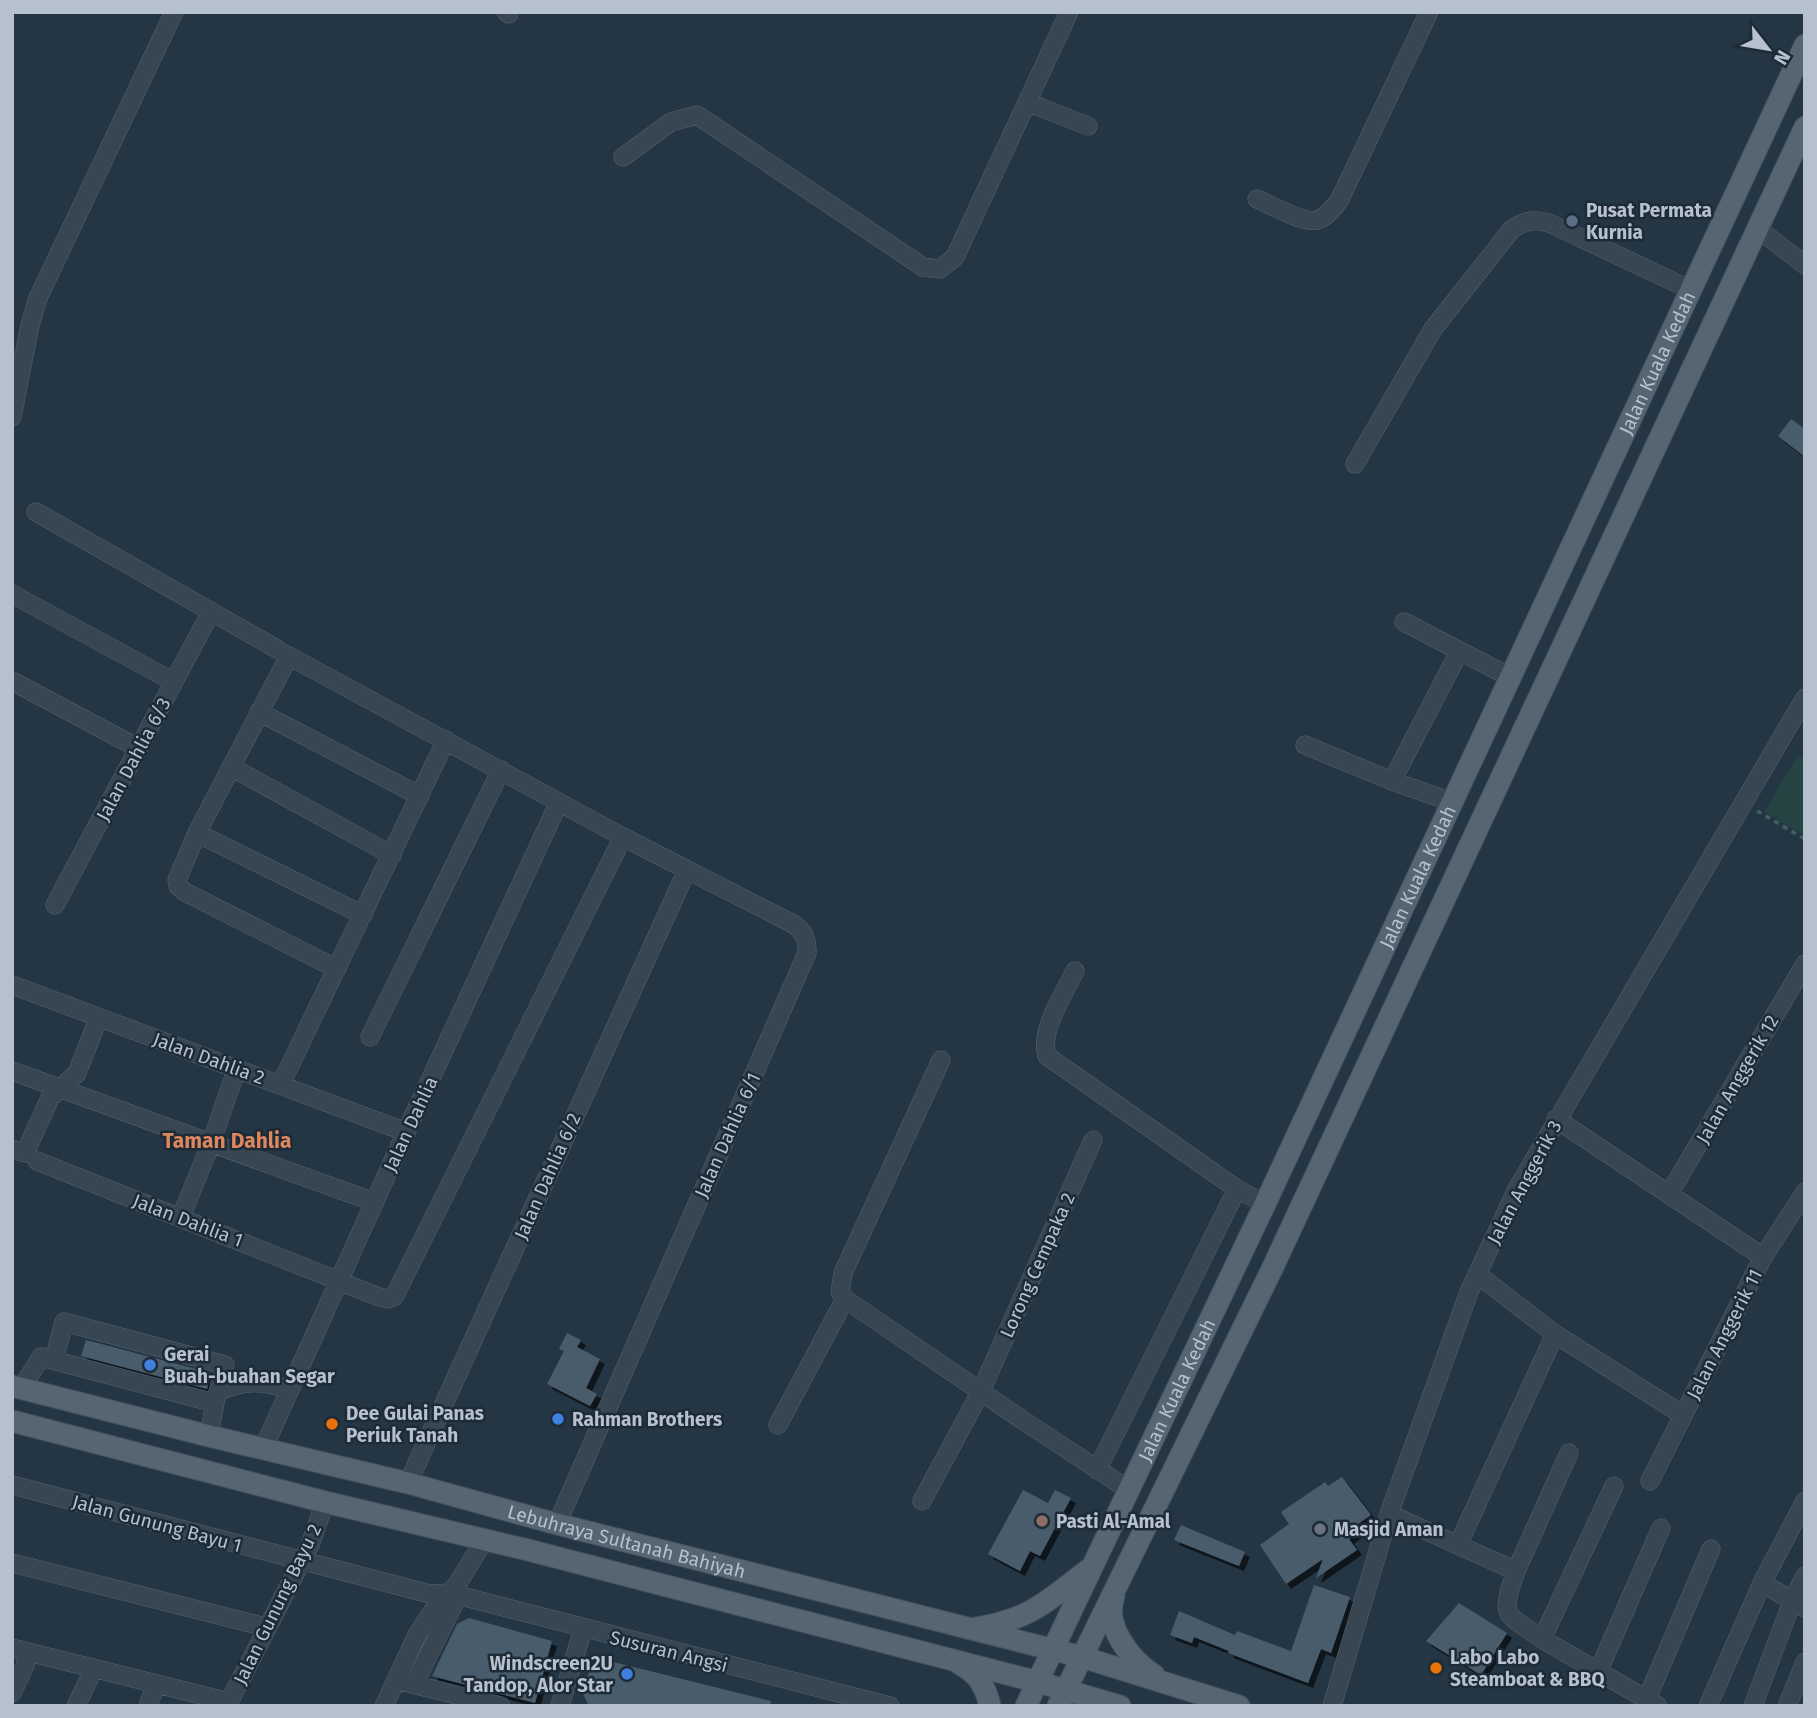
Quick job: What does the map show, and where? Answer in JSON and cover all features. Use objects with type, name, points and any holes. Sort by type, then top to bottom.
[{"type":"main road","name":"Jalan Kuala Kedah","points":[[1026,1706],[1265,1205],[1805,45]]},
{"type":"main road","name":"Jalan Kuala Kedah","points":[[1062,1698],[1272,1269],[1805,127]]},
{"type":"main road","points":[[1241,1254],[1272,1269]]},
{"type":"main road","name":"Lebuhraya Sultanah Bahiyah","points":[[17,1388],[408,1483],[558,1524],[1082,1657],[1239,1706]]},
{"type":"main road","name":"Lebuhraya Sultanah Bahiyah","points":[[12,1421],[325,1502],[485,1539],[1038,1682],[1062,1698],[1120,1706]]},
{"type":"main road","points":[[971,1629],[998,1625],[1024,1616],[1048,1603],[1093,1566]]},
{"type":"main road","points":[[1122,1575],[1112,1602],[1116,1631],[1129,1655],[1151,1674],[1176,1686]]},
{"type":"main road","points":[[955,1661],[975,1672],[990,1706]]},
{"type":"street","points":[[12,417],[38,298],[174,12]]},
{"type":"street","points":[[622,157],[671,122],[697,115],[923,267],[940,269],[955,257],[1069,12]]},
{"type":"street","points":[[1257,199],[1307,221],[1319,220],[1328,214],[1339,201],[1429,12]]},
{"type":"street","points":[[1027,102],[1088,126]]},
{"type":"street","points":[[1355,464],[1433,329],[1512,229],[1524,221],[1536,219],[1549,223],[1691,290]]},
{"type":"street","points":[[1758,228],[1805,265]]},
{"type":"street","name":"Jalan Dahlia 6/1","points":[[36,512],[284,653],[623,837],[795,925],[807,941],[807,953],[558,1524]]},
{"type":"street","points":[[12,594],[174,682]]},
{"type":"street","name":"Jalan Dahlia 6/3","points":[[55,905],[211,612]]},
{"type":"street","points":[[1404,622],[1510,677]]},
{"type":"street","points":[[1392,781],[1460,652]]},
{"type":"street","points":[[284,653],[259,712],[179,870],[178,886],[337,969]]},
{"type":"street","points":[[12,681],[138,748]]},
{"type":"street","name":"Jalan Anggerik 3","points":[[1332,1706],[1390,1514],[1477,1274],[1517,1189],[1556,1119],[1805,698]]},
{"type":"street","points":[[259,712],[420,796]]},
{"type":"street","points":[[281,1084],[446,740]]},
{"type":"street","points":[[1306,745],[1392,781],[1452,802]]},
{"type":"street","points":[[231,767],[392,855]]},
{"type":"street","points":[[370,1037],[501,770]]},
{"type":"street","name":"Jalan Dahlia","points":[[264,1447],[559,802]]},
{"type":"street","points":[[197,833],[363,915]]},
{"type":"street","name":"Jalan Dahlia 1","points":[[25,1154],[388,1300],[398,1292],[623,837]]},
{"type":"street","name":"Jalan Dahlia 6/2","points":[[408,1483],[687,870]]},
{"type":"street","name":"Jalan Anggerik 12","points":[[1669,1194],[1805,964]]},
{"type":"street","points":[[1075,971],[1045,1035],[1046,1056],[1237,1189],[1265,1205]]},
{"type":"street","name":"Jalan Dahlia 2","points":[[12,985],[406,1132]]},
{"type":"street","points":[[25,1154],[44,1107],[55,1092],[62,1089],[77,1073],[99,1017]]},
{"type":"street","points":[[941,1060],[843,1273],[841,1292],[845,1299],[1129,1490]]},
{"type":"street","points":[[181,1217],[237,1068]]},
{"type":"street","points":[[12,1071],[374,1202]]},
{"type":"street","points":[[1556,1119],[1763,1257]]},
{"type":"street","name":"Lorong Cempaka 2","points":[[922,1501],[981,1391],[1093,1140]]},
{"type":"street","points":[[1097,1470],[1237,1189]]},
{"type":"street","name":"Jalan Anggerik 11","points":[[1650,1481],[1763,1257],[1805,1192]]},
{"type":"street","points":[[1477,1274],[1555,1334],[1683,1415]]},
{"type":"street","points":[[778,1425],[845,1299]]},
{"type":"street","points":[[54,1360],[64,1322],[225,1365],[209,1436]]},
{"type":"street","points":[[1458,1545],[1555,1334]]},
{"type":"street","points":[[17,1388],[41,1357],[217,1398]]},
{"type":"street","points":[[217,1398],[229,1387],[253,1382],[266,1382],[289,1390]]},
{"type":"street","points":[[1569,1453],[1508,1592],[1509,1614],[1516,1622],[1652,1703],[1712,1549]]},
{"type":"street","name":"Jalan Gunung Bayu 1","points":[[12,1485],[430,1594],[453,1595]]},
{"type":"street","points":[[1542,1639],[1614,1486]]},
{"type":"street","points":[[1708,1706],[1762,1583],[1805,1501]]},
{"type":"street","name":"Jalan Gunung Bayu 2","points":[[228,1704],[315,1533],[325,1502]]},
{"type":"street","points":[[1390,1514],[1516,1572]]},
{"type":"street","points":[[1598,1672],[1661,1528]]},
{"type":"street","points":[[384,1706],[405,1682],[417,1635],[453,1595],[485,1539]]},
{"type":"street","points":[[12,1563],[267,1627]]},
{"type":"street","points":[[1753,1706],[1799,1603],[1805,1576]]},
{"type":"street","points":[[1762,1583],[1799,1603]]},
{"type":"street","name":"Susuran Angsi","points":[[453,1595],[890,1706]]},
{"type":"street","points":[[560,1706],[583,1629]]},
{"type":"street","points":[[20,1650],[228,1704]]},
{"type":"street","points":[[12,1693],[25,1666],[20,1650]]},
{"type":"street","points":[[1787,1706],[1805,1662]]},
{"type":"street","points":[[76,1706],[94,1668]]},
{"type":"street","points":[[405,1682],[501,1706]]},
{"type":"street","points":[[149,1706],[156,1684]]},
{"type":"path","points":[[1743,803],[1805,839]]},
{"type":"green space","points":[[1797,756],[1805,760],[1805,836],[1764,812]]},
{"type":"building","points":[[1791,419],[1805,429],[1805,457],[1778,436]]},
{"type":"building","points":[[567,1333],[581,1340],[577,1347],[600,1359],[586,1388],[597,1394],[590,1406],[547,1384],[564,1351],[559,1349]]},
{"type":"building","name":"Gerai Buah-buahan Segar","points":[[86,1340],[211,1373],[207,1389],[81,1356]]},
{"type":"building","name":"Masjid Aman","points":[[1342,1477],[1371,1515],[1355,1526],[1359,1531],[1349,1539],[1357,1550],[1316,1578],[1323,1559],[1286,1584],[1260,1545],[1289,1524],[1281,1512],[1325,1482],[1328,1486]]},
{"type":"building","points":[[1023,1490],[1048,1503],[1055,1490],[1071,1498],[1040,1556],[1030,1551],[1020,1571],[988,1554]]},
{"type":"building","points":[[1181,1525],[1245,1552],[1239,1566],[1174,1540]]},
{"type":"building","points":[[1314,1585],[1350,1597],[1331,1653],[1321,1649],[1308,1683],[1228,1653],[1229,1651],[1194,1637],[1192,1643],[1170,1635],[1179,1611],[1235,1635],[1237,1631],[1291,1651]]},
{"type":"building","points":[[1459,1603],[1507,1633],[1481,1675],[1426,1641]]},
{"type":"building","points":[[469,1618],[552,1641],[535,1703],[432,1676],[457,1624]]},
{"type":"building","points":[[593,1657],[771,1701],[770,1706],[589,1706],[583,1694]]},
{"type":"place","name":"Pusat Permata Kurnia","points":[[1572,221]]},
{"type":"place","name":"Gerai Buah-buahan Segar","points":[[150,1365]]},
{"type":"place","name":"Rahman Brothers","points":[[558,1419]]},
{"type":"place","name":"Dee Gulai Panas Periuk Tanah","points":[[332,1424]]},
{"type":"place","name":"Pasti Al-Amal","points":[[1042,1521]]},
{"type":"place","name":"Masjid Aman","points":[[1320,1529]]},
{"type":"place","name":"Labo Labo Steamboat & BBQ","points":[[1436,1668]]},
{"type":"place","name":"Windscreen2U Tandop, Alor Star","points":[[627,1674]]},
{"type":"district","name":"Taman Dahlia","points":[[227,1141]]}]
